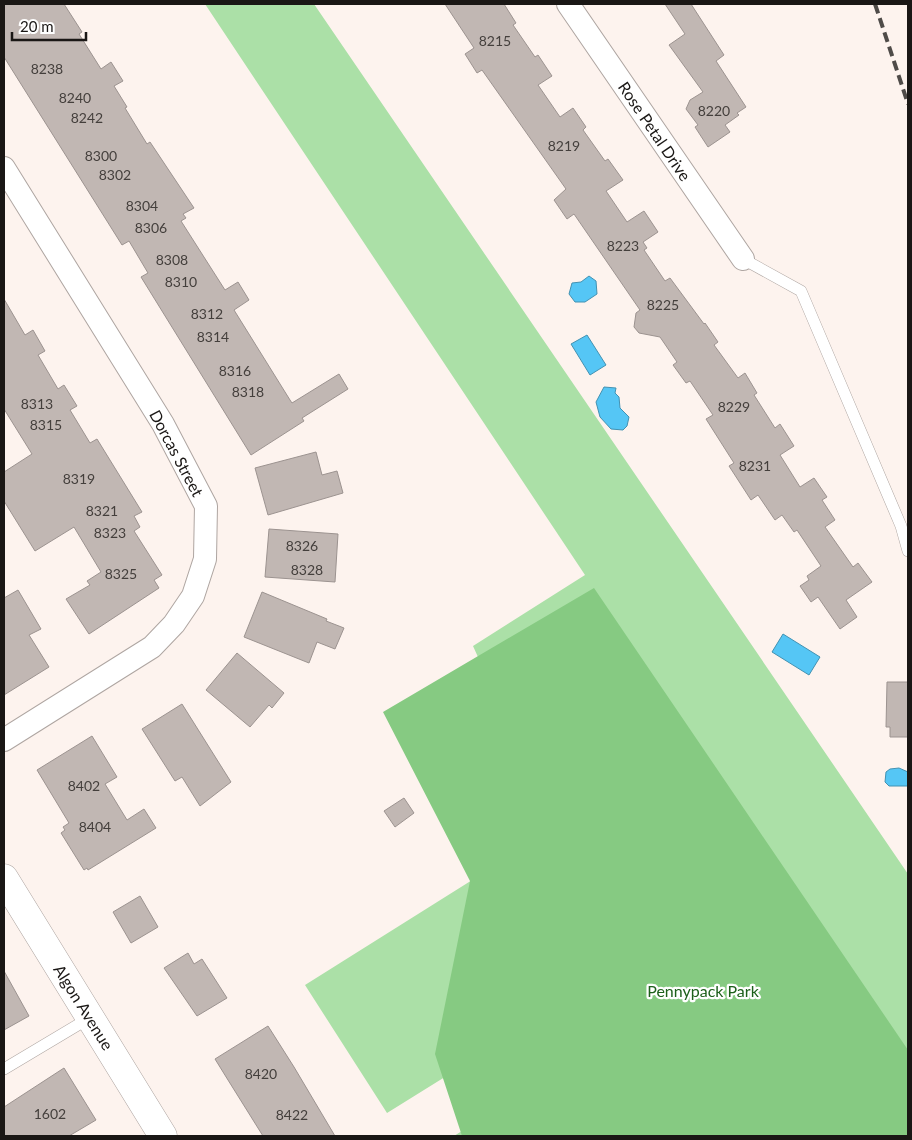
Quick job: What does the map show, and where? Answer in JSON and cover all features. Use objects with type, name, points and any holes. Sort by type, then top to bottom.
[{"type":"street","name":"Rose Petal Drive","points":[[568,4],[743,259]]},
{"type":"street","name":"Dorcas Street","points":[[4,168],[163,424],[206,506],[205,559],[193,596],[174,624],[152,647],[4,740]]},
{"type":"street","name":"Algon Avenue","points":[[6,886],[91,1017],[163,1136]]},
{"type":"lane","points":[[743,259],[801,291],[901,526],[908,551]]},
{"type":"lane","points":[[4,1069],[91,1017]]},
{"type":"green space","name":"Pennypack Park","points":[[205,4],[314,4],[908,874],[908,1136],[454,1136],[576,1059],[548,1013],[387,1113],[305,985],[555,828],[473,646],[585,575]]},
{"type":"green space","name":"Pennypack Park","points":[[594,588],[908,1050],[908,1136],[462,1136],[435,1054],[470,881],[383,712]]},
{"type":"water","points":[[589,276],[596,281],[597,294],[585,302],[575,302],[569,294],[572,283],[581,282]]},
{"type":"water","points":[[587,335],[606,365],[590,375],[571,344]]},
{"type":"water","points":[[604,387],[616,388],[615,393],[619,397],[620,408],[629,417],[627,426],[623,430],[611,429],[600,417],[596,402]]},
{"type":"water","points":[[783,634],[820,657],[809,675],[772,652]]},
{"type":"water","points":[[899,768],[908,772],[908,786],[889,786],[885,782],[886,772],[890,769]]},
{"type":"building","points":[[4,4],[64,4],[82,32],[79,34],[101,69],[111,62],[123,81],[114,86],[127,107],[125,108],[147,144],[150,142],[194,208],[183,214],[186,218],[181,221],[225,290],[238,282],[249,300],[234,310],[292,403],[339,374],[348,389],[302,418],[304,421],[251,455],[141,277],[148,273],[129,241],[122,245],[4,57]]},
{"type":"building","points":[[445,4],[504,4],[516,23],[513,25],[535,57],[538,55],[552,76],[538,85],[560,117],[573,108],[586,127],[583,130],[605,161],[608,159],[623,180],[606,191],[627,222],[644,211],[658,232],[643,242],[647,248],[644,250],[665,281],[670,278],[705,323],[718,342],[714,345],[738,378],[745,373],[757,393],[754,395],[775,428],[780,424],[794,446],[780,455],[800,487],[814,478],[827,497],[822,500],[835,520],[825,527],[853,567],[858,563],[872,582],[846,600],[857,617],[840,629],[818,597],[811,602],[800,586],[809,580],[807,576],[821,566],[797,530],[794,532],[782,515],[775,520],[758,495],[751,500],[729,466],[734,463],[706,419],[713,415],[690,381],[686,383],[673,365],[677,362],[660,337],[639,333],[634,327],[636,313],[640,310],[574,214],[567,219],[554,200],[566,189],[482,70],[477,73],[465,54],[474,48]]},
{"type":"building","points":[[665,4],[691,4],[724,55],[716,61],[746,107],[737,113],[739,115],[725,125],[730,132],[708,147],[695,127],[698,125],[686,109],[690,100],[703,92],[669,45],[685,34]]},
{"type":"building","points":[[4,299],[25,335],[33,330],[45,351],[38,355],[58,389],[64,385],[77,406],[70,410],[90,443],[97,439],[142,512],[134,516],[140,527],[134,531],[162,575],[154,580],[159,588],[89,634],[66,599],[90,585],[87,581],[101,572],[74,527],[35,551],[4,501],[4,472],[32,454],[4,409]]},
{"type":"building","points":[[316,452],[322,475],[337,471],[343,493],[268,515],[255,468]]},
{"type":"building","points":[[269,529],[338,534],[335,582],[265,577]]},
{"type":"building","points":[[18,590],[41,629],[29,635],[49,667],[4,695],[4,598]]},
{"type":"building","points":[[262,592],[344,628],[335,649],[317,642],[309,663],[244,637]]},
{"type":"building","points":[[237,653],[284,693],[272,708],[269,705],[250,727],[206,690]]},
{"type":"building","points":[[887,682],[908,682],[908,737],[890,737],[890,727],[886,727]]},
{"type":"building","points":[[182,704],[231,782],[200,806],[182,777],[175,781],[142,729]]},
{"type":"building","points":[[92,736],[117,777],[105,784],[127,820],[144,809],[156,828],[88,870],[87,868],[84,870],[61,833],[65,830],[63,827],[69,823],[37,770]]},
{"type":"building","points":[[404,798],[414,813],[395,827],[384,811]]},
{"type":"building","points":[[140,896],[158,927],[131,943],[113,912]]},
{"type":"building","points":[[188,953],[194,964],[202,959],[227,998],[197,1016],[164,968]]},
{"type":"building","points":[[4,971],[29,1016],[4,1030]]},
{"type":"building","points":[[268,1026],[335,1136],[263,1136],[215,1059]]},
{"type":"building","points":[[64,1068],[96,1120],[69,1136],[4,1136],[4,1107]]},
{"type":"railway","points":[[875,4],[908,104]]}]
